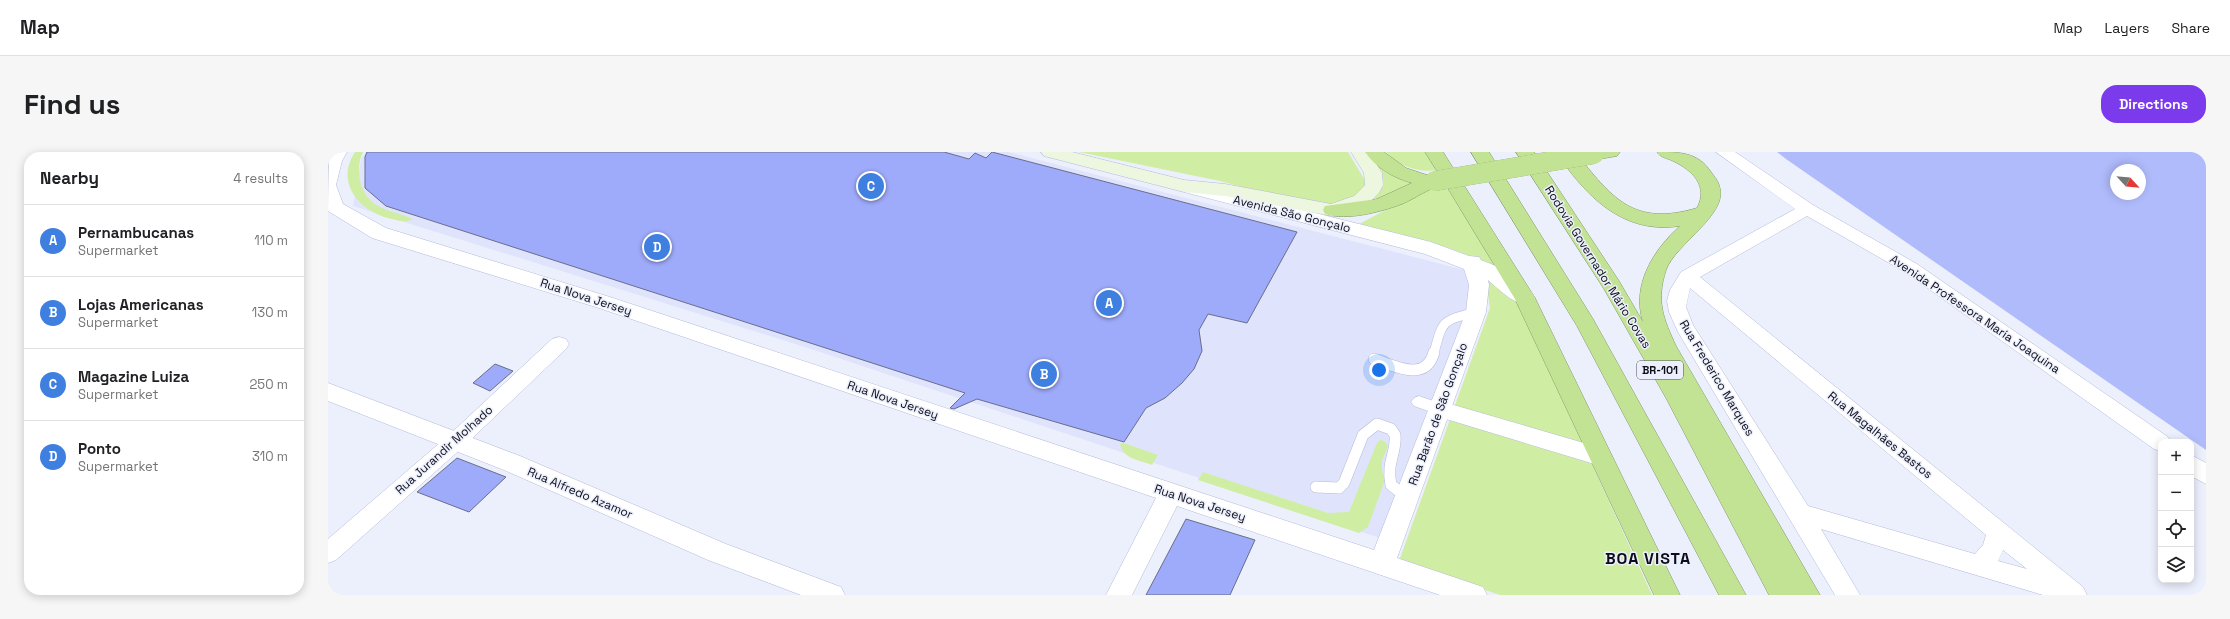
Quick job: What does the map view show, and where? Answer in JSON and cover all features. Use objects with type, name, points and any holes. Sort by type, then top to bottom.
[{"type":"highway","points":[[1374,152],[1388,166],[1401,173],[1433,182]]},
{"type":"highway","points":[[1434,152],[1525,298],[1667,595]]},
{"type":"highway","name":"BR-101","points":[[1480,152],[1586,324],[1733,595]]},
{"type":"highway","name":"Rodovia Governador Mário Covas","points":[[1524,152],[1612,286],[1675,394],[1783,595]]},
{"type":"highway","points":[[1565,152],[1585,179],[1600,195],[1617,207],[1636,215],[1656,220],[1676,220],[1705,211]]},
{"type":"highway","points":[[1666,152],[1685,159],[1707,178],[1711,188],[1711,199],[1705,211],[1662,256],[1653,280],[1651,311],[1673,360],[1807,595]]},
{"type":"highway","points":[[1332,210],[1353,210],[1371,206],[1395,199],[1433,182],[1603,153]]},
{"type":"main road","name":"Avenida São Gonçalo","points":[[1050,152],[1184,186]]},
{"type":"main road","points":[[1184,186],[1225,190],[1332,210],[1361,200],[1370,193],[1374,185],[1373,173],[1360,152]]},
{"type":"street","points":[[328,184],[333,160],[338,152]]},
{"type":"street","name":"Avenida Professora Maria Joaquina","points":[[1724,152],[1806,209],[1911,268],[2158,441]]},
{"type":"street","name":"Avenida São Gonçalo","points":[[1184,186],[1431,249],[1472,262],[1489,270],[1525,298]]},
{"type":"street","name":"Rua Nova Jersey","points":[[328,187],[335,207],[379,233],[606,303],[1474,595]]},
{"type":"street","points":[[1686,276],[1806,209]]},
{"type":"street","name":"Rua Barão de São Gonçalo","points":[[1382,563],[1476,312],[1479,285],[1472,262]]},
{"type":"street","name":"Rua Frederico Marques","points":[[1686,276],[1677,292],[1676,303],[1678,314],[1800,513],[1848,595]]},
{"type":"street","name":"Rua Magalhães Bastos","points":[[1686,276],[2074,594]]},
{"type":"street","name":"Rua Jurandir Molhado","points":[[328,553],[456,441],[559,344]]},
{"type":"street","name":"Rua Alfredo Azamor","points":[[328,392],[456,441],[717,552],[832,595]]},
{"type":"street","points":[[1418,402],[1601,457]]},
{"type":"street","points":[[2194,466],[2206,475]]},
{"type":"street","points":[[1119,595],[1171,494]]},
{"type":"street","name":"Rua Magalhães Bastos","points":[[1800,513],[2074,594]]},
{"type":"street","points":[[1978,566],[1988,558],[1994,547],[1998,532]]},
{"type":"lane","points":[[1374,359],[1412,371],[1425,368],[1432,362],[1441,327],[1447,320],[1476,312]]},
{"type":"lane","points":[[1316,487],[1339,488],[1344,483],[1363,435],[1377,424],[1391,429],[1395,433],[1396,439],[1390,460],[1389,477],[1391,485],[1407,497]]},
{"type":"shaded area","points":[[366,152],[1008,152],[1480,274],[1389,541],[805,347],[353,206],[361,159]]},
{"type":"green space","points":[[355,152],[363,152],[360,159],[359,175],[363,190],[373,203],[413,219],[402,221],[381,216],[361,204],[349,186],[349,164]]},
{"type":"green space","points":[[1079,152],[1348,152],[1366,182],[1364,191],[1336,206],[1274,196],[1220,181]]},
{"type":"green space","points":[[1386,152],[1427,152],[1439,170],[1424,171],[1410,168],[1397,162]]},
{"type":"green space","points":[[1372,159],[1417,182],[1376,199],[1375,197],[1384,185],[1382,171]]},
{"type":"green space","points":[[1445,185],[1499,270],[1473,257],[1446,247],[1359,224],[1422,191]]},
{"type":"green space","points":[[1485,276],[1517,301],[1652,595],[1500,595],[1399,561],[1490,308]]},
{"type":"green space","points":[[1380,440],[1384,441],[1388,446],[1382,461],[1382,470],[1385,480],[1368,527],[1359,533],[1198,480],[1203,472],[1328,513],[1349,512],[1377,443]]},
{"type":"green space","points":[[1124,443],[1158,455],[1152,465],[1137,460],[1124,453],[1120,444]]},
{"type":"water","points":[[1777,152],[2206,152],[2206,450],[2194,442],[2194,439],[2190,439]]},
{"type":"building","points":[[367,152],[944,152],[969,159],[975,153],[986,158],[992,152],[1297,232],[1247,323],[1208,314],[1199,330],[1202,351],[1194,369],[1182,383],[1165,398],[1146,408],[1124,442],[977,399],[954,409],[950,408],[965,393],[386,206],[365,188],[365,157]]},
{"type":"building","points":[[495,364],[513,371],[490,391],[473,383]]},
{"type":"building","points":[[457,458],[506,477],[469,512],[417,492]]},
{"type":"building","points":[[1186,519],[1255,540],[1230,595],[1146,595]]},
{"type":"place","name":"Magazine Luiza","points":[[871,186]]},
{"type":"place","name":"Ponto","points":[[657,247]]},
{"type":"place","name":"Pernambucanas","points":[[1109,303]]},
{"type":"place","name":"Lojas Americanas","points":[[1044,374]]},
{"type":"district","name":"BOA VISTA","points":[[1648,558]]}]
